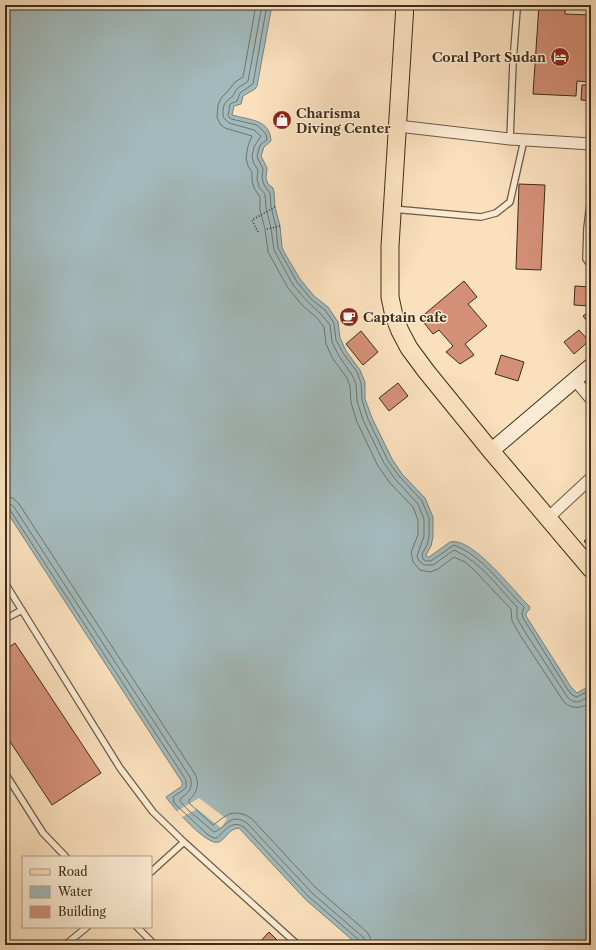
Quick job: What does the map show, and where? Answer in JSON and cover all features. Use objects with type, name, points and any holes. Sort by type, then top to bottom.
[{"type":"main road","points":[[405,5],[390,259],[390,297],[394,316],[409,348],[426,371],[491,451],[591,569]]},
{"type":"street","points":[[398,126],[510,139],[591,144]]},
{"type":"street","points":[[491,451],[591,366]]},
{"type":"street","points":[[575,380],[591,399]]},
{"type":"street","points":[[548,518],[591,478]]},
{"type":"lane","points":[[510,139],[513,62],[517,10],[520,5]]},
{"type":"lane","points":[[392,209],[481,217],[496,213],[510,202],[524,140]]},
{"type":"lane","points":[[591,196],[586,259],[591,266]]},
{"type":"lane","points":[[5,583],[120,768],[152,812],[298,945]]},
{"type":"lane","points":[[5,619],[22,610]]},
{"type":"lane","points":[[5,773],[43,833],[65,856]]},
{"type":"lane","points":[[152,871],[184,842]]},
{"type":"lane","points":[[65,945],[86,928]]},
{"type":"lane","points":[[138,928],[155,945]]},
{"type":"path","points":[[258,232],[252,220],[275,207]]},
{"type":"path","points":[[267,229],[280,226]]},
{"type":"water","points":[[5,5],[272,5],[257,86],[255,89],[243,96],[241,104],[234,106],[232,115],[263,124],[270,134],[271,141],[264,147],[261,156],[267,168],[266,178],[268,184],[273,188],[274,192],[275,207],[284,252],[300,279],[314,296],[328,307],[338,322],[340,338],[346,351],[360,370],[365,382],[365,399],[372,418],[392,459],[402,474],[425,498],[433,517],[433,537],[431,546],[426,555],[427,557],[450,542],[459,542],[481,556],[530,607],[526,613],[526,616],[571,687],[577,693],[584,689],[591,688],[591,945],[358,945],[305,899],[239,828],[232,830],[219,842],[214,842],[206,838],[190,825],[166,797],[182,786],[182,782],[5,509]]},
{"type":"pier","points":[[199,798],[227,819],[221,828],[197,809],[182,817],[177,811]]},
{"type":"building","points":[[539,5],[565,5],[565,14],[591,15],[590,82],[577,81],[576,96],[533,94]]},
{"type":"building","points":[[582,85],[591,85],[591,101],[581,100]]},
{"type":"building","points":[[519,184],[545,185],[541,270],[516,269]]},
{"type":"building","points":[[464,281],[477,297],[468,304],[487,326],[465,344],[474,355],[460,364],[446,352],[453,346],[439,330],[433,334],[420,318]]},
{"type":"building","points":[[575,286],[590,287],[589,306],[574,305]]},
{"type":"building","points":[[591,310],[591,326],[583,316]]},
{"type":"building","points":[[579,330],[589,341],[574,354],[564,342]]},
{"type":"building","points":[[361,331],[378,352],[363,365],[346,344]]},
{"type":"building","points":[[501,355],[524,362],[518,381],[495,374]]},
{"type":"building","points":[[398,383],[408,396],[389,411],[379,398]]},
{"type":"building","points":[[591,535],[591,550],[584,541]]},
{"type":"building","points":[[15,643],[101,773],[52,805],[5,734],[5,650]]},
{"type":"building","points":[[269,932],[282,945],[257,945]]},
{"type":"place","name":"Coral Port Sudan","points":[[560,57]]},
{"type":"place","name":"Charisma Diving Center","points":[[282,120]]},
{"type":"place","name":"Captain cafe","points":[[349,317]]}]
